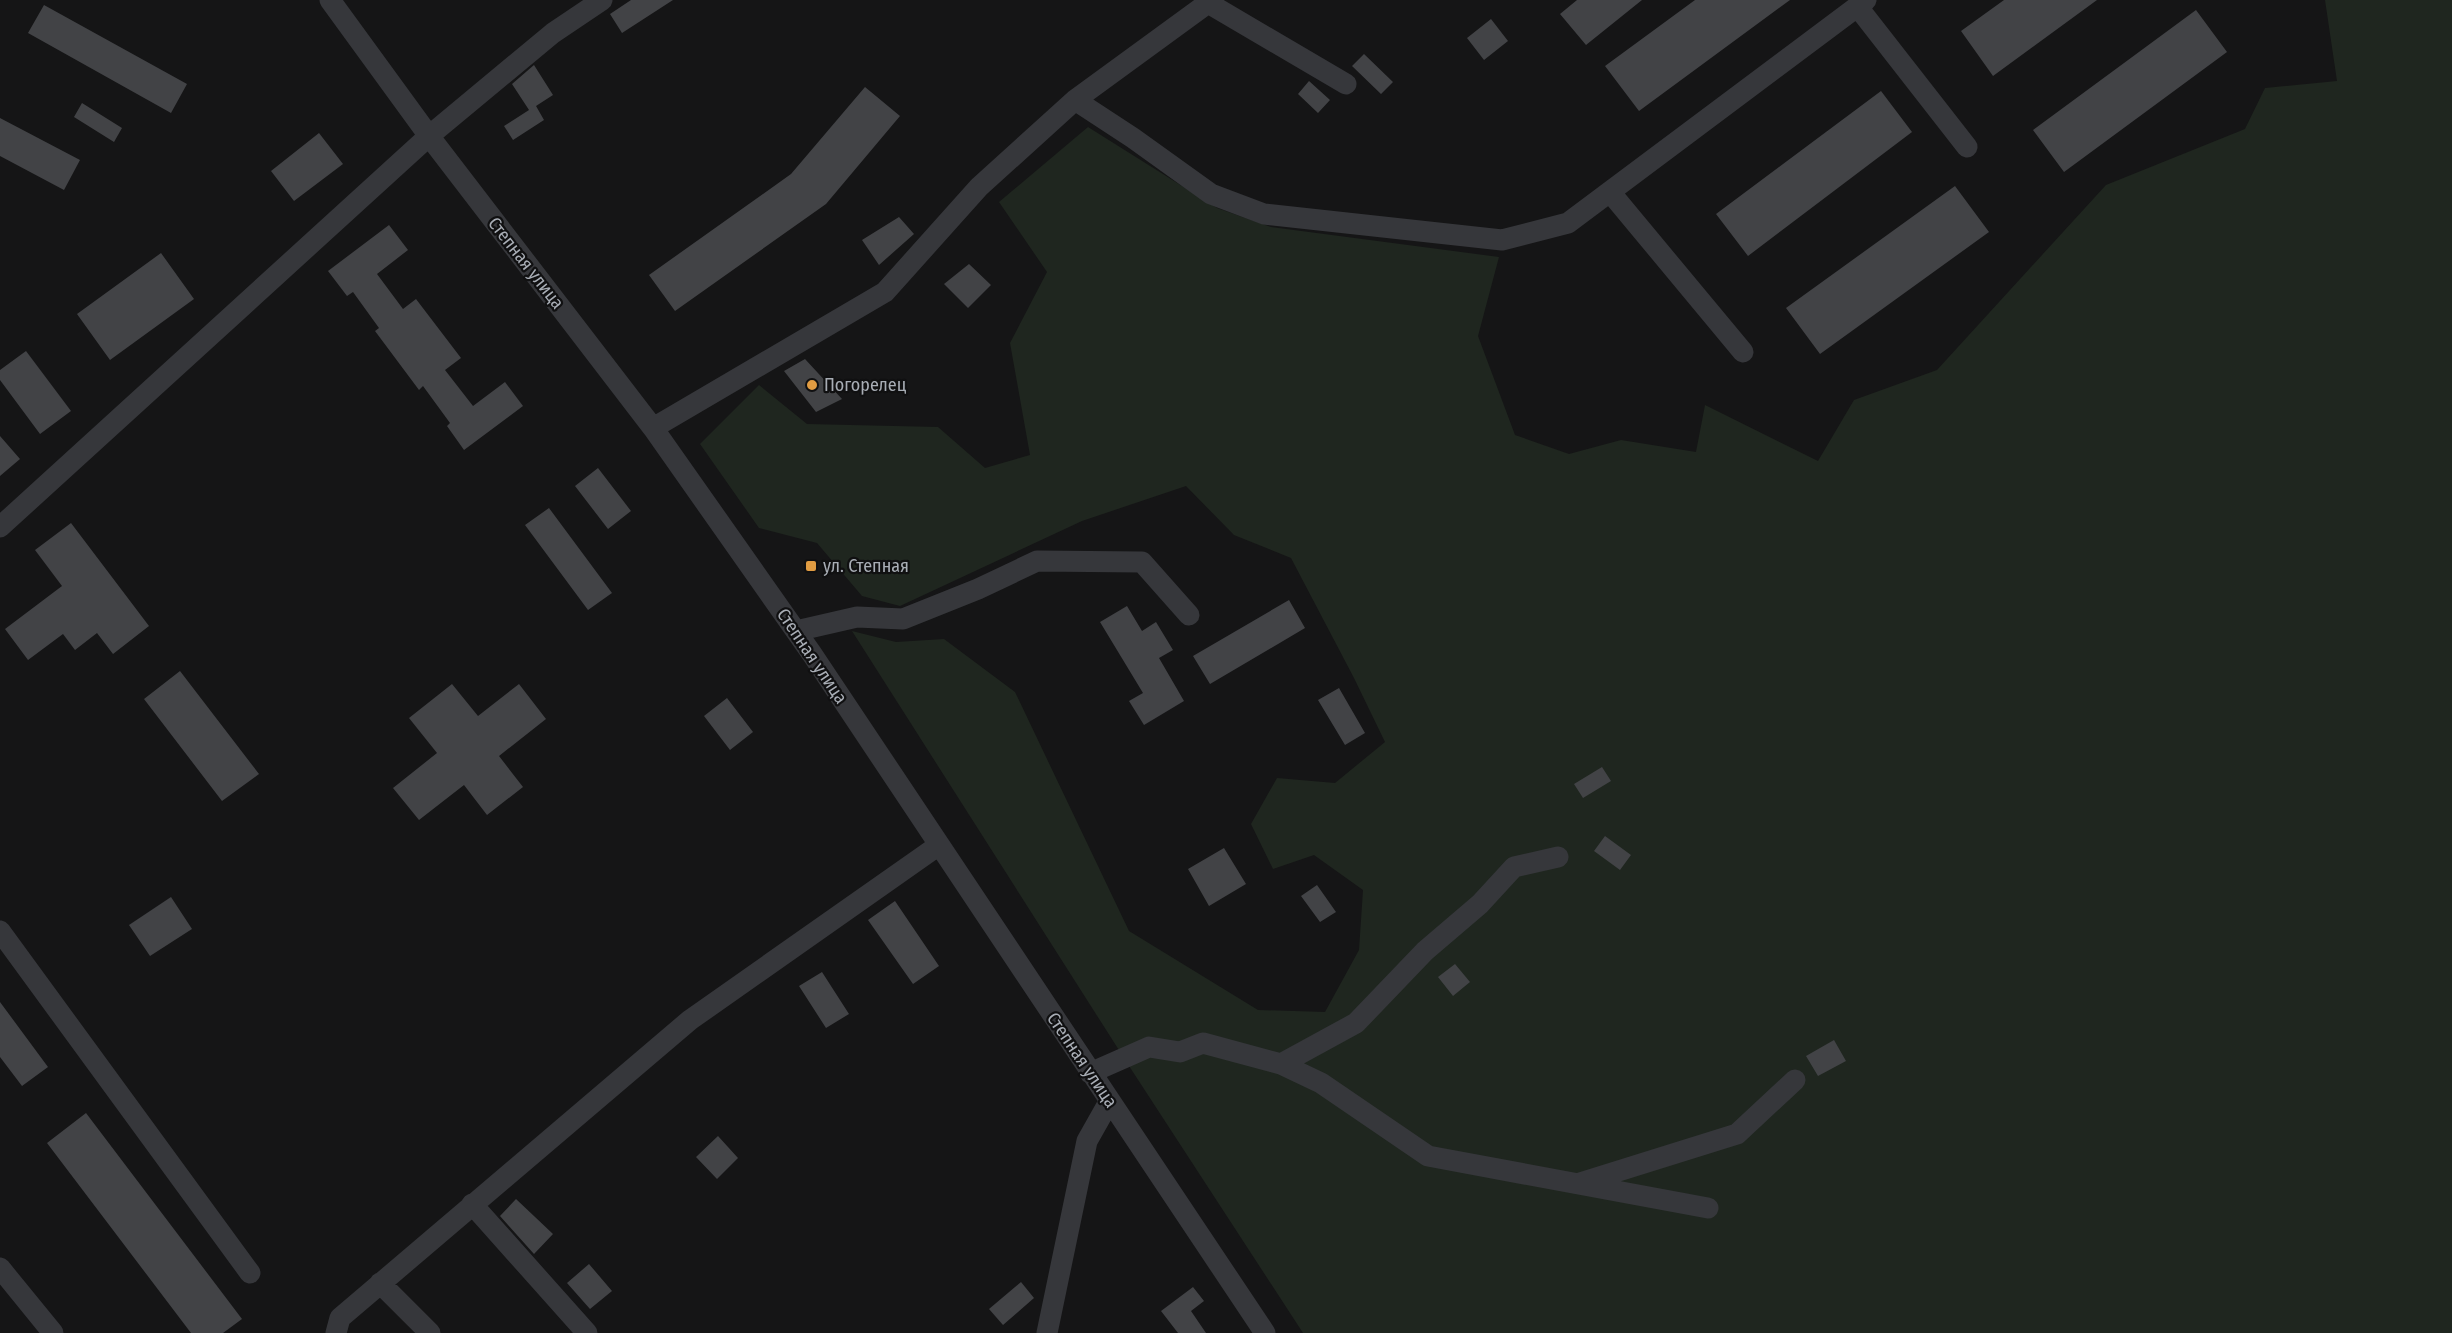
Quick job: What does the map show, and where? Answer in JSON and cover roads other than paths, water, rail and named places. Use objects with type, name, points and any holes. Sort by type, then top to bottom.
[{"type":"street","name":"Степная улица","points":[[330,0],[429,136],[653,428],[796,631],[1265,1333]]},
{"type":"street","points":[[0,527],[429,136],[553,33],[602,0]]},
{"type":"street","points":[[653,428],[885,292],[979,187],[1075,100],[1210,1],[1346,84]]},
{"type":"street","points":[[1075,100],[1211,194],[1264,214],[1502,240],[1568,224],[1861,3],[1967,147]]},
{"type":"street","points":[[1610,192],[1743,352]]},
{"type":"street","points":[[796,631],[857,617],[903,619],[978,589],[1037,561],[1142,562],[1189,615]]},
{"type":"street","points":[[336,1333],[340,1318],[690,1020],[939,845]]},
{"type":"street","points":[[1281,1064],[1356,1023],[1425,951],[1480,904],[1514,867],[1558,857]]},
{"type":"street","points":[[0,931],[250,1273]]},
{"type":"street","points":[[1090,1073],[1149,1047],[1180,1052],[1203,1043],[1281,1064],[1322,1083],[1428,1156],[1708,1208]]},
{"type":"street","points":[[1576,1184],[1737,1134],[1795,1080]]},
{"type":"street","points":[[1047,1333],[1087,1141],[1109,1102]]},
{"type":"street","points":[[472,1204],[587,1333]]},
{"type":"street","points":[[0,1268],[53,1333]]},
{"type":"street","points":[[380,1283],[429,1333]]},
{"type":"place","name":"Погорелец","points":[[812,385]]},
{"type":"place","name":"ул. Степная","points":[[811,566]]}]
